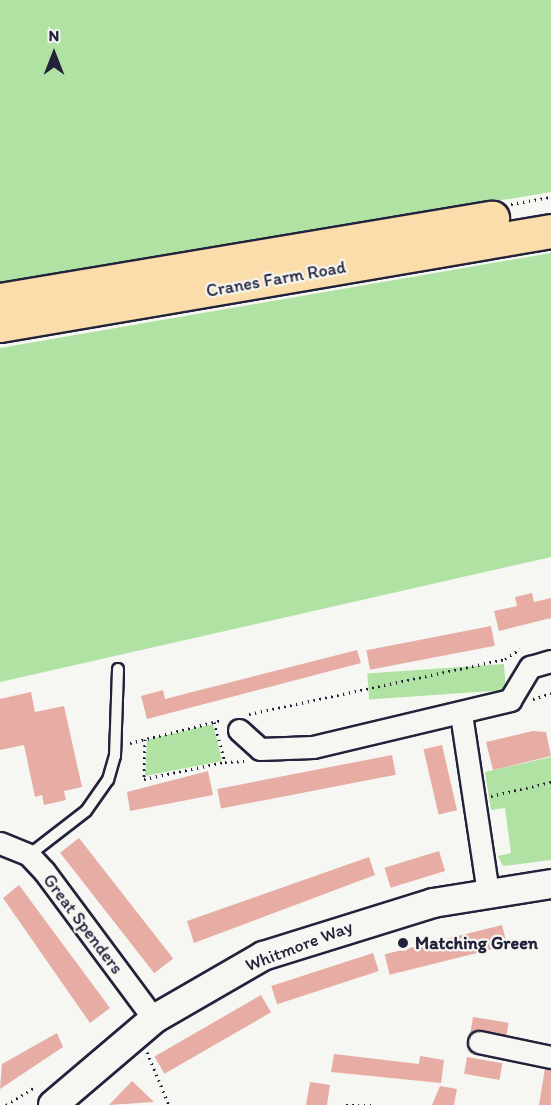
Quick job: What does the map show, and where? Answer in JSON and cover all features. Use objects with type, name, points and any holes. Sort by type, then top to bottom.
[{"type":"main road","name":"Cranes Farm Road","points":[[0,300],[551,208]]},
{"type":"main road","name":"Cranes Farm Road","points":[[0,326],[551,231]]},
{"type":"street","points":[[234,722],[260,749],[295,750],[461,714],[510,700],[530,667],[551,661]]},
{"type":"street","points":[[461,714],[488,892]]},
{"type":"street","points":[[0,843],[29,855]]},
{"type":"street","name":"Great Spenders","points":[[29,855],[153,1019]]},
{"type":"street","name":"Whitmore Way","points":[[49,1093],[153,1019],[263,956],[410,909],[488,892],[551,884]]},
{"type":"street","points":[[479,1042],[551,1058]]},
{"type":"lane","points":[[29,855],[86,811],[108,780],[116,747],[118,669]]},
{"type":"path","points":[[124,734],[123,744],[214,722],[234,722],[505,659],[509,652],[530,647]]},
{"type":"path","points":[[521,703],[551,693]]},
{"type":"path","points":[[214,722],[225,762]]},
{"type":"path","points":[[145,739],[144,778],[225,762],[256,760]]},
{"type":"path","points":[[484,786],[486,797],[551,782]]},
{"type":"path","points":[[136,1055],[144,1048],[160,1074],[169,1105]]},
{"type":"path","points":[[6,1105],[49,1093]]},
{"type":"path","points":[[346,1105],[374,1105]]},
{"type":"green space","points":[[0,0],[551,0],[551,192],[0,284]]},
{"type":"green space","points":[[551,253],[551,557],[0,682],[0,348]]},
{"type":"green space","points":[[504,664],[506,690],[369,699],[367,674]]},
{"type":"green space","points":[[213,724],[222,761],[145,776],[147,740]]},
{"type":"green space","points":[[551,757],[551,860],[503,866],[498,856],[511,853],[505,808],[491,810],[485,772]]},
{"type":"building","points":[[532,593],[534,602],[551,598],[551,618],[499,631],[494,611],[517,606],[515,597]]},
{"type":"building","points":[[491,626],[495,646],[370,670],[366,650]]},
{"type":"building","points":[[357,650],[361,663],[147,719],[141,696],[163,690],[165,699]]},
{"type":"building","points":[[31,692],[35,712],[64,706],[82,787],[64,791],[66,800],[44,805],[42,795],[35,797],[24,745],[0,750],[0,699]]},
{"type":"building","points":[[533,731],[546,732],[551,756],[493,770],[486,742]]},
{"type":"building","points":[[442,745],[457,810],[439,815],[423,749]]},
{"type":"building","points":[[392,755],[396,775],[221,809],[217,789]]},
{"type":"building","points":[[208,771],[213,795],[130,811],[127,792]]},
{"type":"building","points":[[79,838],[173,959],[154,973],[60,853]]},
{"type":"building","points":[[439,851],[445,871],[391,888],[384,868]]},
{"type":"building","points":[[369,857],[375,875],[194,943],[187,921]]},
{"type":"building","points":[[19,885],[110,1008],[90,1023],[3,898]]},
{"type":"building","points":[[502,925],[507,945],[390,975],[385,954]]},
{"type":"building","points":[[373,953],[379,971],[277,1004],[271,986]]},
{"type":"building","points":[[261,995],[271,1012],[164,1074],[154,1056]]},
{"type":"building","points":[[473,1017],[509,1023],[506,1038],[470,1033]]},
{"type":"building","points":[[57,1033],[63,1047],[0,1089],[2,1064]]},
{"type":"building","points":[[334,1054],[419,1064],[420,1056],[444,1060],[441,1083],[331,1072]]},
{"type":"building","points":[[467,1057],[502,1063],[500,1080],[464,1074]]},
{"type":"building","points":[[545,1068],[551,1069],[551,1105],[539,1105]]},
{"type":"building","points":[[132,1081],[154,1102],[109,1105]]},
{"type":"building","points":[[310,1082],[330,1085],[327,1105],[306,1105]]},
{"type":"building","points":[[440,1086],[457,1089],[454,1105],[432,1105]]},
{"type":"place","name":"Matching Green","points":[[403,943]]}]
